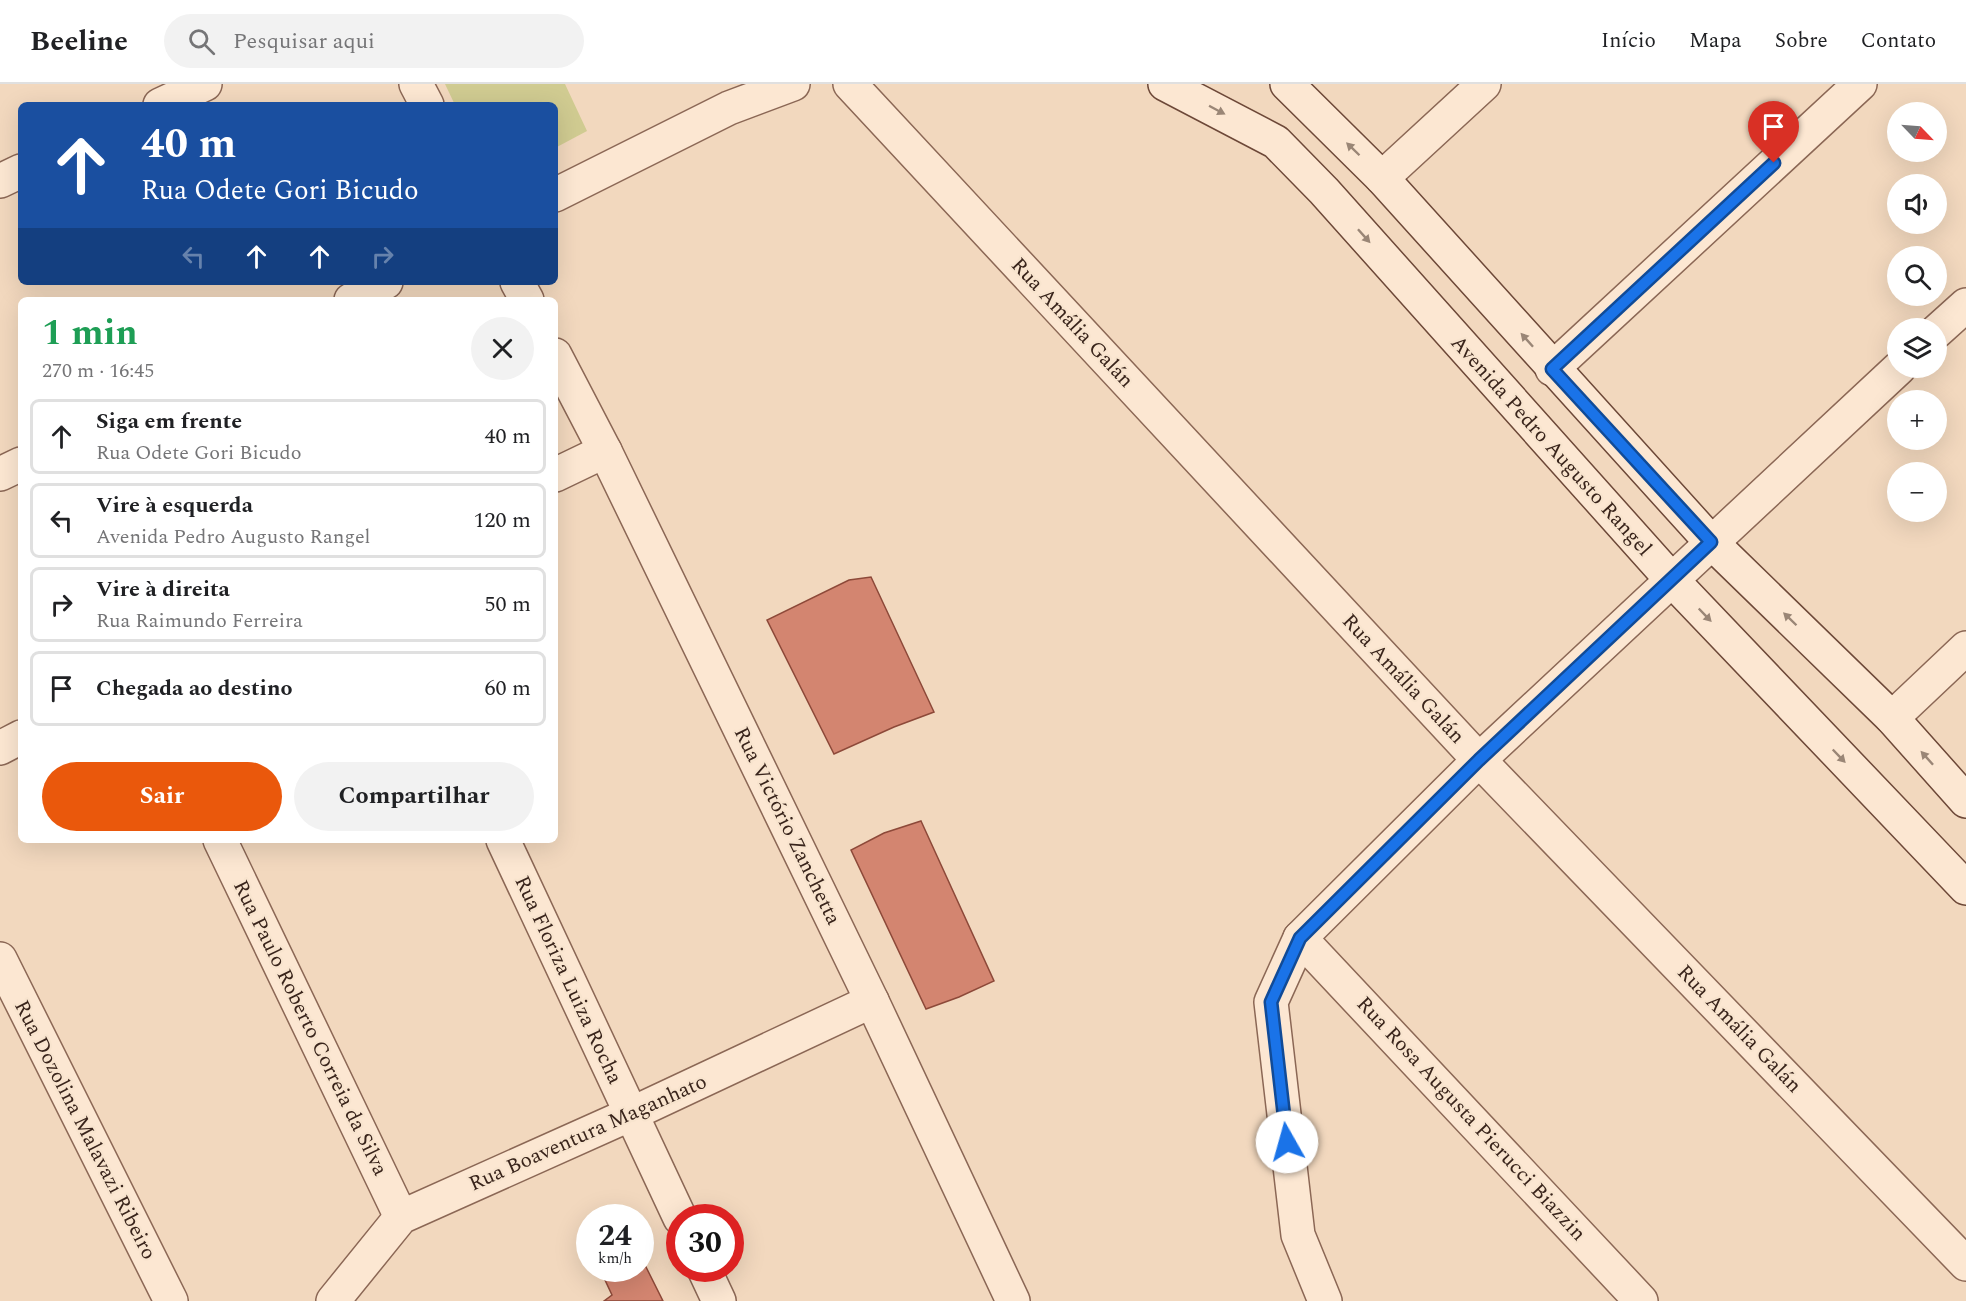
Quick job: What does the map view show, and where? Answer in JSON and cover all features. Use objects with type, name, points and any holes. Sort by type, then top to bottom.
[{"type":"street","points":[[166,102],[205,84]]},
{"type":"street","points":[[416,84],[425,102]]},
{"type":"street","points":[[558,193],[723,96],[793,84]]},
{"type":"street","name":"Rua Amália Galán","points":[[850,84],[1479,760],[1966,1264]]},
{"type":"street","name":"Avenida Pedro Augusto Rangel","points":[[1165,84],[1276,142],[1324,192],[1671,579],[1966,888]]},
{"type":"street","points":[[1287,84],[1382,178],[1552,369],[1711,542],[1892,718],[1966,801]]},
{"type":"street","points":[[1382,178],[1484,84]]},
{"type":"street","points":[[1552,369],[1860,84]]},
{"type":"street","points":[[0,181],[18,172]]},
{"type":"street","points":[[357,297],[380,285]]},
{"type":"street","points":[[1947,322],[1966,305]]},
{"type":"street","name":"Rua Victório Zanchetta","points":[[558,360],[872,1001],[1013,1301]]},
{"type":"street","points":[[1325,1301],[1299,1235],[1271,1002],[1300,938],[1479,760],[1888,378]]},
{"type":"street","points":[[558,474],[605,452]]},
{"type":"street","points":[[0,474],[18,465]]},
{"type":"street","points":[[1892,718],[1966,648]]},
{"type":"street","points":[[0,748],[18,739]]},
{"type":"street","name":"Rua Paulo Roberto Correia da Silva","points":[[221,843],[401,1217]]},
{"type":"street","name":"Rua Floriza Luiza Rocha","points":[[504,843],[673,1204]]},
{"type":"street","name":"Rua Rosa Augusta Pierucci Biazzin","points":[[1300,938],[1641,1301]]},
{"type":"street","name":"Rua Dozolina Malavazi Ribeiro","points":[[0,959],[171,1301]]},
{"type":"street","name":"Rua Boaventura Maganhato","points":[[333,1301],[401,1217],[631,1114],[872,1001]]},
{"type":"street","points":[[710,1282],[719,1301]]},
{"type":"shaded area","points":[[445,84],[565,84],[587,131],[558,146],[558,102],[454,102]]},
{"type":"building","points":[[871,577],[934,712],[834,754],[767,620],[849,580]]},
{"type":"building","points":[[921,821],[994,981],[926,1009],[851,850],[884,833]]},
{"type":"building","points":[[606,1282],[654,1282],[663,1301],[604,1301],[612,1295]]},
{"type":"route","points":[[1287,1142],[1271,1002],[1300,938],[1479,760],[1711,542],[1552,369],[1774,163]]}]
